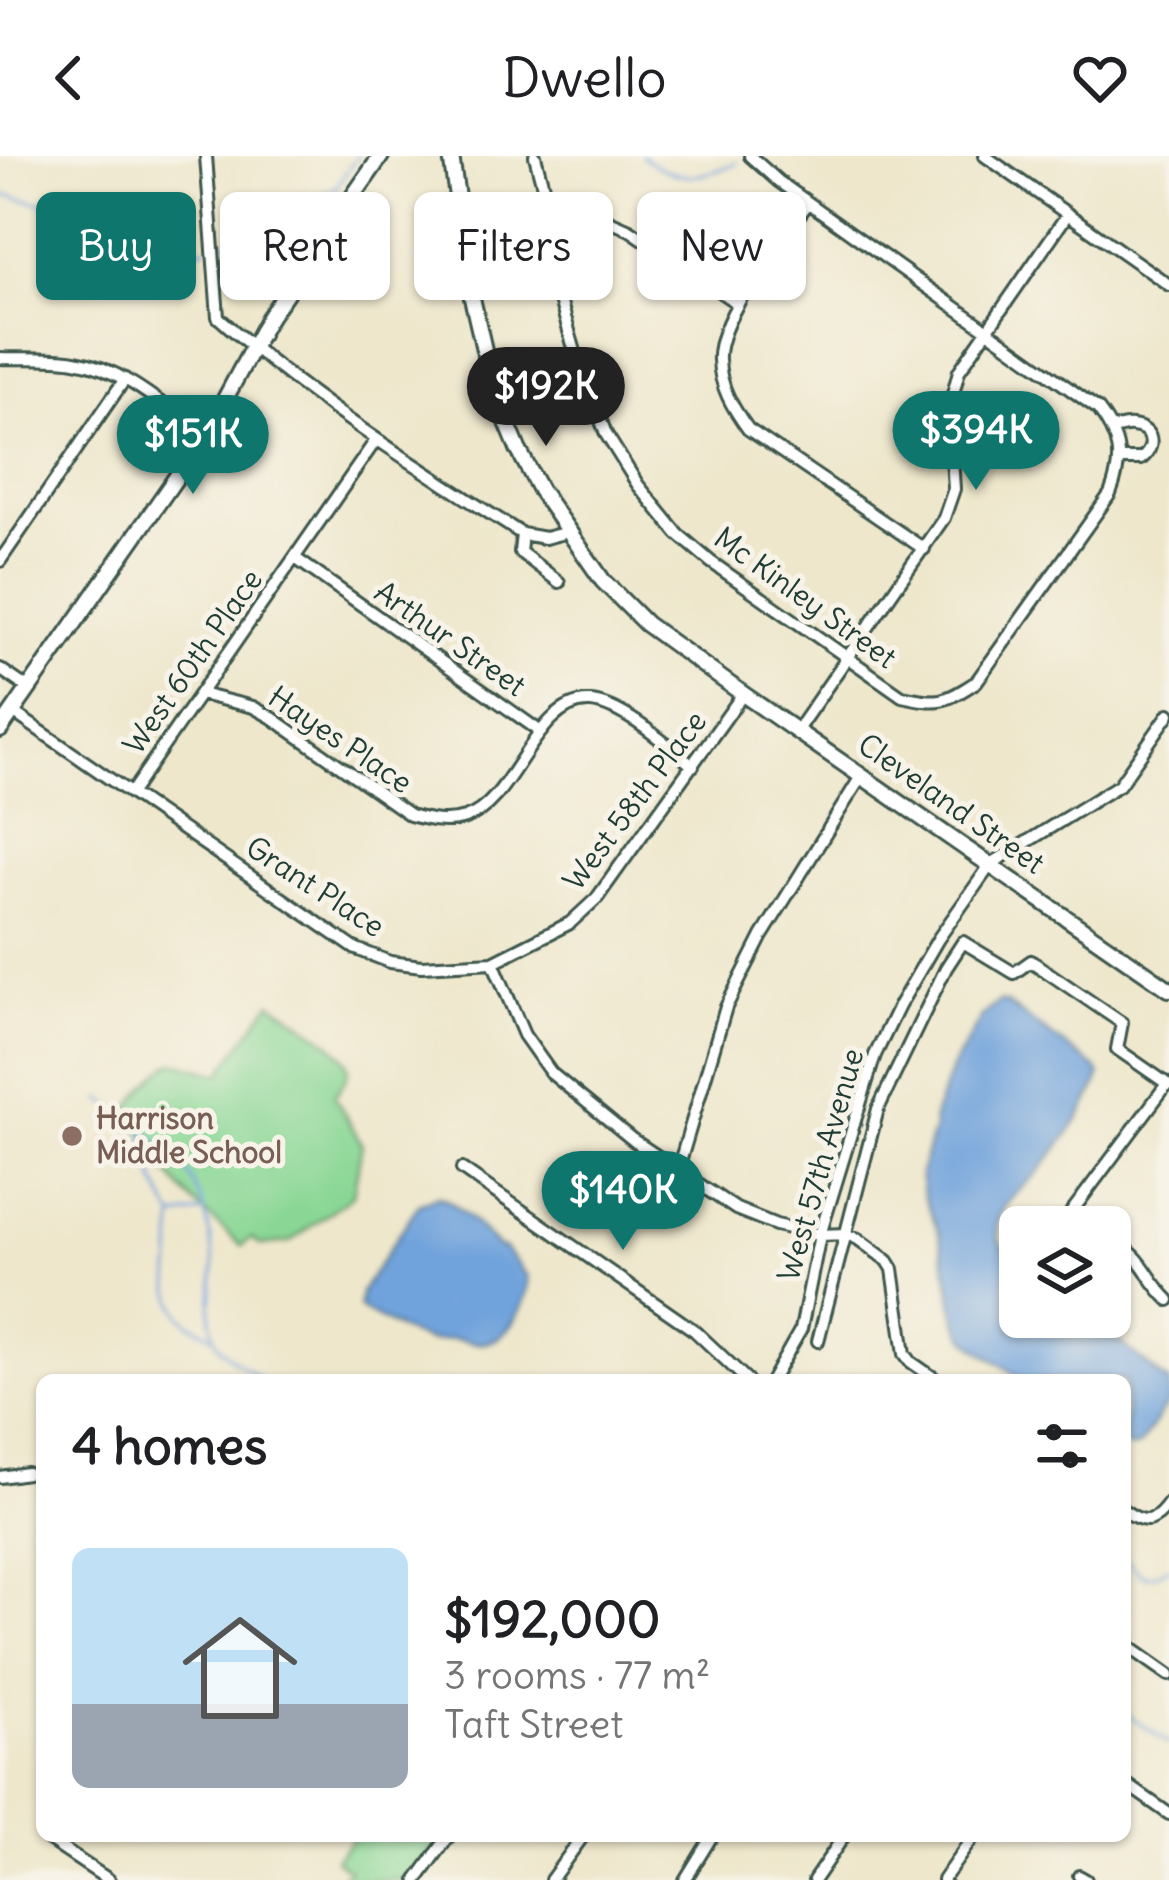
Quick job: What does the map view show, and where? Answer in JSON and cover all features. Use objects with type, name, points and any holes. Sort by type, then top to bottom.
[{"type":"main road","points":[[0,730],[205,436],[268,320],[381,156]]},
{"type":"main road","name":"Cleveland Street","points":[[451,156],[472,298],[502,408],[518,449],[604,581],[646,624],[1169,989]]},
{"type":"street","points":[[206,156],[218,317],[376,440],[522,535],[545,538],[568,532]]},
{"type":"street","name":"Mc Kinley Street","points":[[536,156],[545,192]]},
{"type":"street","points":[[750,156],[808,203],[1098,409],[1113,429],[1118,456],[1141,459],[1150,452],[1148,433],[1137,427],[1113,429]]},
{"type":"street","points":[[985,156],[1169,285]]},
{"type":"street","points":[[808,203],[724,328],[718,355],[728,402],[748,429],[924,549]]},
{"type":"street","points":[[797,730],[944,518],[954,489],[949,409],[953,389],[968,354],[1067,215]]},
{"type":"street","points":[[613,223],[738,304]]},
{"type":"street","name":"Mc Kinley Street","points":[[560,300],[606,434],[638,485],[678,534],[902,696],[935,703],[976,682],[1111,494],[1119,472],[1118,456]]},
{"type":"street","points":[[0,358],[75,361],[104,369],[205,436]]},
{"type":"street","points":[[0,561],[124,379]]},
{"type":"street","name":"West 60th Place","points":[[131,793],[376,440]]},
{"type":"street","points":[[522,535],[520,552],[559,582]]},
{"type":"street","name":"Arthur Street","points":[[295,558],[542,732],[575,704],[594,702],[618,712],[693,766]]},
{"type":"street","points":[[0,669],[28,689]]},
{"type":"street","name":"Hayes Place","points":[[200,694],[253,707],[410,815],[433,821],[467,818],[488,806],[542,732]]},
{"type":"street","name":"West 58th Place","points":[[494,962],[570,923],[597,898],[743,694]]},
{"type":"street","name":"Grant Place","points":[[13,712],[354,948],[390,962],[422,966],[494,962]]},
{"type":"street","name":"West 57th Avenue","points":[[775,1374],[801,1329],[820,1235],[875,1055],[938,938],[992,865],[1119,785],[1169,715]]},
{"type":"street","points":[[678,1169],[726,1007],[762,936],[862,775]]},
{"type":"street","points":[[818,1341],[878,1109],[963,942],[1014,973],[1031,961],[1122,1023],[1117,1049],[1168,1084],[1076,1206]]},
{"type":"street","points":[[494,962],[524,1035],[551,1072],[633,1139],[736,1209],[776,1225],[820,1235],[846,1234],[888,1261],[905,1354],[928,1374]]},
{"type":"street","points":[[462,1169],[695,1331],[741,1374]]},
{"type":"street","points":[[1131,1250],[1169,1300]]},
{"type":"street","points":[[0,1477],[27,1473]]},
{"type":"street","points":[[1131,1515],[1148,1521],[1160,1516],[1169,1503]]},
{"type":"street","points":[[1131,1648],[1169,1675]]},
{"type":"street","points":[[1131,1787],[1169,1814]]},
{"type":"street","points":[[52,1842],[109,1880]]},
{"type":"street","points":[[419,1880],[445,1842]]},
{"type":"street","points":[[551,1880],[579,1842]]},
{"type":"street","points":[[685,1880],[708,1842]]},
{"type":"street","points":[[814,1880],[840,1842]]},
{"type":"street","points":[[943,1880],[970,1842]]},
{"type":"green space","points":[[271,1002],[324,1039],[347,1062],[347,1076],[334,1096],[362,1144],[353,1195],[290,1242],[260,1245],[251,1238],[242,1246],[159,1163],[128,1110],[154,1077],[174,1062],[220,1074]]},
{"type":"green space","points":[[349,1842],[437,1842],[409,1880],[339,1880],[349,1870],[335,1859]]},
{"type":"water","points":[[998,1002],[1006,1003],[1100,1075],[1066,1138],[1006,1206],[999,1206],[999,1338],[1115,1338],[1169,1383],[1169,1401],[1139,1446],[1131,1448],[1131,1374],[1014,1374],[976,1347],[957,1321],[939,1233],[923,1195],[920,1173],[933,1117],[952,1067],[983,1015]]},
{"type":"water","points":[[438,1196],[504,1248],[528,1277],[516,1318],[492,1341],[425,1340],[359,1306],[361,1292],[419,1204]]},
{"type":"waterway","points":[[219,245],[325,195],[357,156]]},
{"type":"waterway","points":[[642,156],[666,171],[688,176],[737,163]]},
{"type":"waterway","points":[[0,194],[145,226],[187,252],[206,248]]},
{"type":"waterway","points":[[102,1099],[163,1146],[192,1180],[212,1249],[214,1335],[227,1354],[253,1374]]},
{"type":"waterway","points":[[142,1132],[156,1183],[174,1217],[170,1287],[174,1301],[189,1323],[213,1336]]},
{"type":"waterway","points":[[175,1217],[201,1213]]},
{"type":"waterway","points":[[1131,1565],[1143,1575],[1169,1567]]},
{"type":"waterway","points":[[1131,1717],[1169,1744]]},
{"type":"place","name":"Harrison Middle School","points":[[72,1136]]}]
